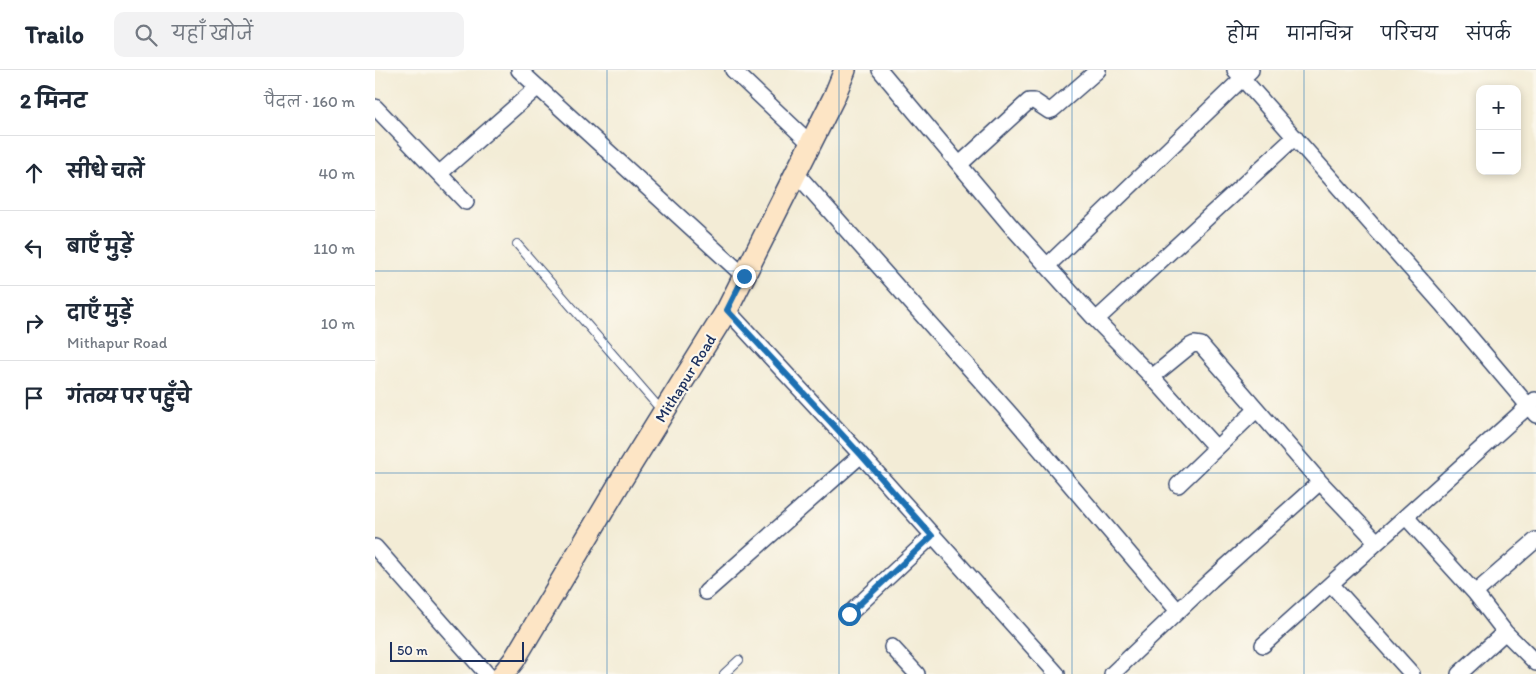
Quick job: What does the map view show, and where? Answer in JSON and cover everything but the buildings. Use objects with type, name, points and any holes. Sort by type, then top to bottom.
[{"type":"street","points":[[519,70],[744,276]]},
{"type":"street","points":[[733,70],[811,144]]},
{"type":"street","name":"Mithapur Road","points":[[503,674],[514,660],[727,310],[811,144],[845,70]]},
{"type":"street","points":[[879,70],[1095,320],[1152,377],[1216,448]]},
{"type":"street","points":[[960,164],[1029,101],[1034,101],[1049,111],[1052,110],[1098,70]]},
{"type":"street","points":[[1047,266],[1243,73],[1295,137],[1533,407],[1377,542],[1263,645]]},
{"type":"street","points":[[440,173],[538,87]]},
{"type":"street","points":[[375,106],[466,202]]},
{"type":"street","points":[[1095,320],[1295,137]]},
{"type":"street","points":[[796,174],[1011,415],[1178,611]]},
{"type":"street","points":[[727,310],[861,455],[1057,674]]},
{"type":"street","points":[[1152,377],[1190,346],[1201,345],[1320,482],[1377,542]]},
{"type":"street","points":[[1178,485],[1257,410]]},
{"type":"street","points":[[706,592],[861,455]]},
{"type":"street","points":[[1112,674],[1178,611],[1320,482]]},
{"type":"street","points":[[1406,517],[1475,593],[1505,632],[1536,663]]},
{"type":"street","points":[[849,614],[932,536]]},
{"type":"street","points":[[1475,593],[1536,540]]},
{"type":"street","points":[[375,546],[487,674]]},
{"type":"street","points":[[1331,584],[1412,674]]},
{"type":"street","points":[[1459,674],[1505,632]]},
{"type":"street","points":[[892,647],[917,674]]},
{"type":"lane","points":[[517,244],[663,413]]},
{"type":"lane","points":[[723,674],[739,660]]},
{"type":"route","points":[[744,276],[727,310],[861,455],[932,536],[849,614]]}]
